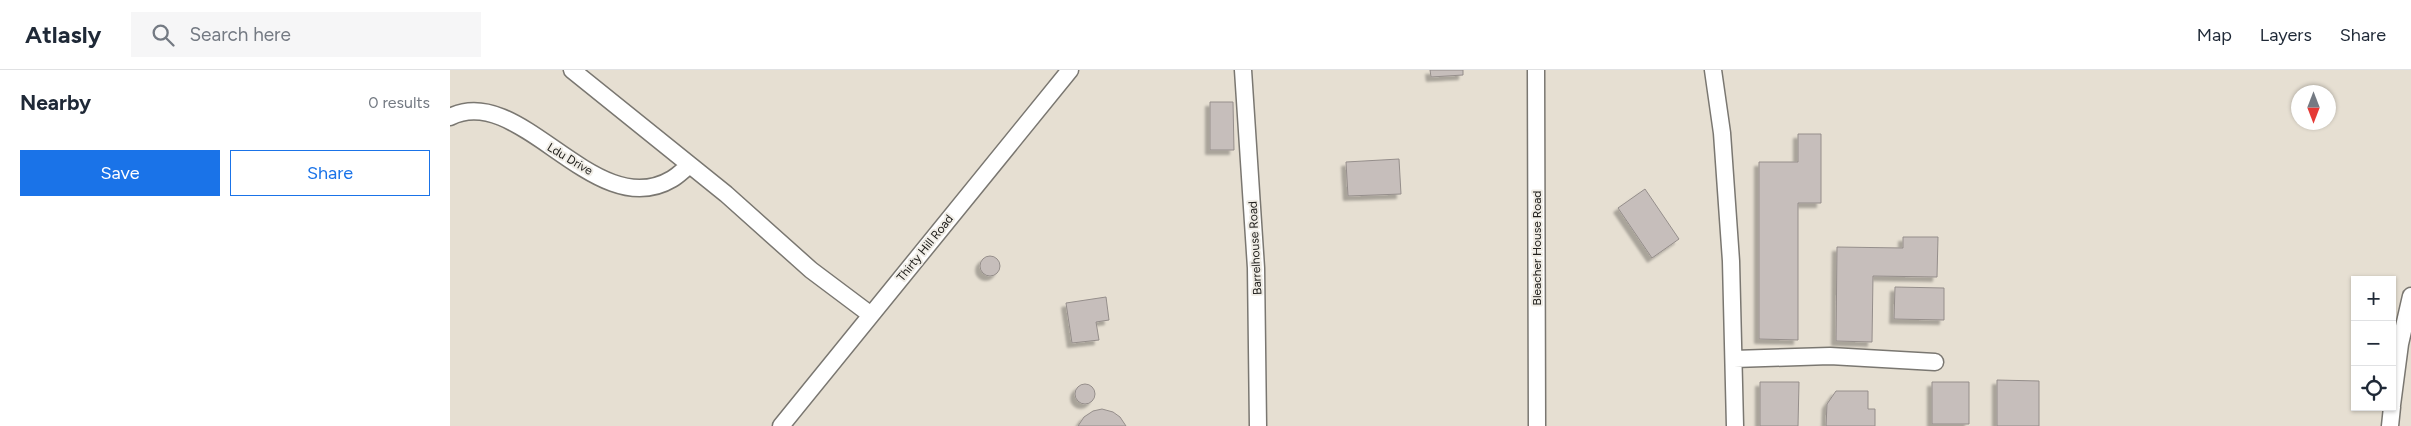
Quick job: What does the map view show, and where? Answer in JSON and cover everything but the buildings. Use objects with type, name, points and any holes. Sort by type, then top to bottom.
[{"type":"lane","points":[[572,70],[726,194],[811,270],[871,314]]},
{"type":"lane","name":"Thirty Hill Road","points":[[781,426],[1070,70]]},
{"type":"lane","name":"Barrelhouse Road","points":[[1243,70],[1256,268],[1258,426]]},
{"type":"lane","name":"Bleacher House Road","points":[[1536,70],[1537,426]]},
{"type":"lane","points":[[1713,70],[1725,177],[1734,359],[1735,426]]},
{"type":"lane","name":"Ldu Drive","points":[[450,117],[458,113],[475,110],[497,114],[584,169],[612,183],[641,188],[658,185],[672,179],[690,165]]},
{"type":"lane","points":[[2396,375],[2400,344],[2411,296]]},
{"type":"lane","points":[[1734,359],[1830,356],[1936,362]]},
{"type":"lane","points":[[2390,426],[2392,411]]},
{"type":"shaded area","points":[[450,70],[2411,70],[2411,426],[450,426]]}]
